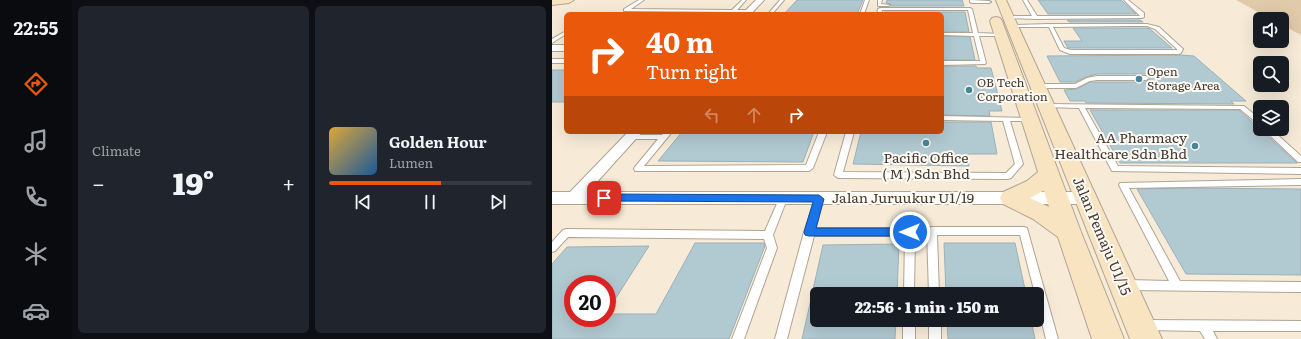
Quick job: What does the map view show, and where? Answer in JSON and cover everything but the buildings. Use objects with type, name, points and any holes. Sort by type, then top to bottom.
[{"type":"street","points":[[552,2],[569,0]]},
{"type":"street","points":[[748,12],[760,0]]},
{"type":"street","name":"Jalan Pemaju U1/15","points":[[1000,16],[1038,86],[1143,332]]},
{"type":"street","name":"Jalan Pemaju U1/15","points":[[1000,16],[1030,119],[1108,339]]},
{"type":"street","points":[[552,48],[564,48]]},
{"type":"street","points":[[574,198],[632,135]]},
{"type":"street","points":[[1011,198],[1035,186],[1053,186],[1086,198]]},
{"type":"street","name":"Jalan Juruukur U1/19","points":[[552,198],[1011,198]]},
{"type":"street","points":[[1011,198],[1041,213],[1069,232]]},
{"type":"lane","points":[[642,0],[626,10],[733,10],[748,12]]},
{"type":"lane","points":[[733,10],[744,0]]},
{"type":"lane","points":[[772,12],[782,0]]},
{"type":"lane","points":[[863,12],[867,0]]},
{"type":"lane","points":[[880,0],[879,5],[969,4],[972,1],[1000,16],[1050,26],[1152,26],[1157,28],[1180,49],[1179,52],[1070,52],[1062,48],[1050,26]]},
{"type":"lane","points":[[1025,0],[1036,18]]},
{"type":"lane","points":[[944,34],[964,34],[976,32],[1000,16],[1036,18],[1142,17],[1142,14],[1126,0]]},
{"type":"lane","points":[[879,12],[880,9],[970,9],[983,63],[944,63]]},
{"type":"lane","points":[[552,41],[564,33]]},
{"type":"lane","points":[[552,61],[564,61]]},
{"type":"lane","points":[[1038,86],[1076,86],[1089,79],[1097,78],[1146,78]]},
{"type":"lane","points":[[1046,106],[1242,107],[1253,117]]},
{"type":"lane","points":[[1081,106],[1115,169],[1301,171]]},
{"type":"lane","points":[[944,118],[1030,119]]},
{"type":"lane","points":[[849,134],[838,174],[1008,176],[1019,164],[1006,119]]},
{"type":"lane","points":[[666,135],[638,169],[810,168],[822,134]]},
{"type":"lane","points":[[632,135],[666,135]]},
{"type":"lane","points":[[1275,136],[1301,160]]},
{"type":"lane","points":[[1177,286],[1123,185],[1301,182]]},
{"type":"lane","points":[[738,339],[772,248],[768,235],[783,199]]},
{"type":"lane","points":[[781,339],[819,199]]},
{"type":"lane","points":[[934,287],[932,231],[1024,231],[1039,287]]},
{"type":"lane","points":[[809,232],[910,232],[910,287]]},
{"type":"lane","points":[[552,248],[566,233],[768,235]]},
{"type":"lane","points":[[1123,285],[1301,286]]},
{"type":"lane","points":[[1044,308],[1052,339]]},
{"type":"lane","points":[[1143,332],[1204,326],[1301,326]]},
{"type":"lane","points":[[1204,326],[1211,339]]},
{"type":"lane","points":[[909,327],[909,339]]},
{"type":"lane","points":[[935,327],[935,339]]},
{"type":"shaded area","points":[[1236,0],[1301,0],[1301,35],[1289,29],[1289,12],[1258,12]]},
{"type":"place","name":"Open Storage Area","points":[[1139,79]]},
{"type":"place","name":"OB Tech Corporation","points":[[969,90]]},
{"type":"place","name":"Pacific Office ( M ) Sdn Bhd","points":[[926,143]]},
{"type":"place","name":"AA Pharmacy Healthcare Sdn Bhd","points":[[1195,146]]},
{"type":"route","points":[[604,198],[819,199],[809,232],[910,232]]}]
